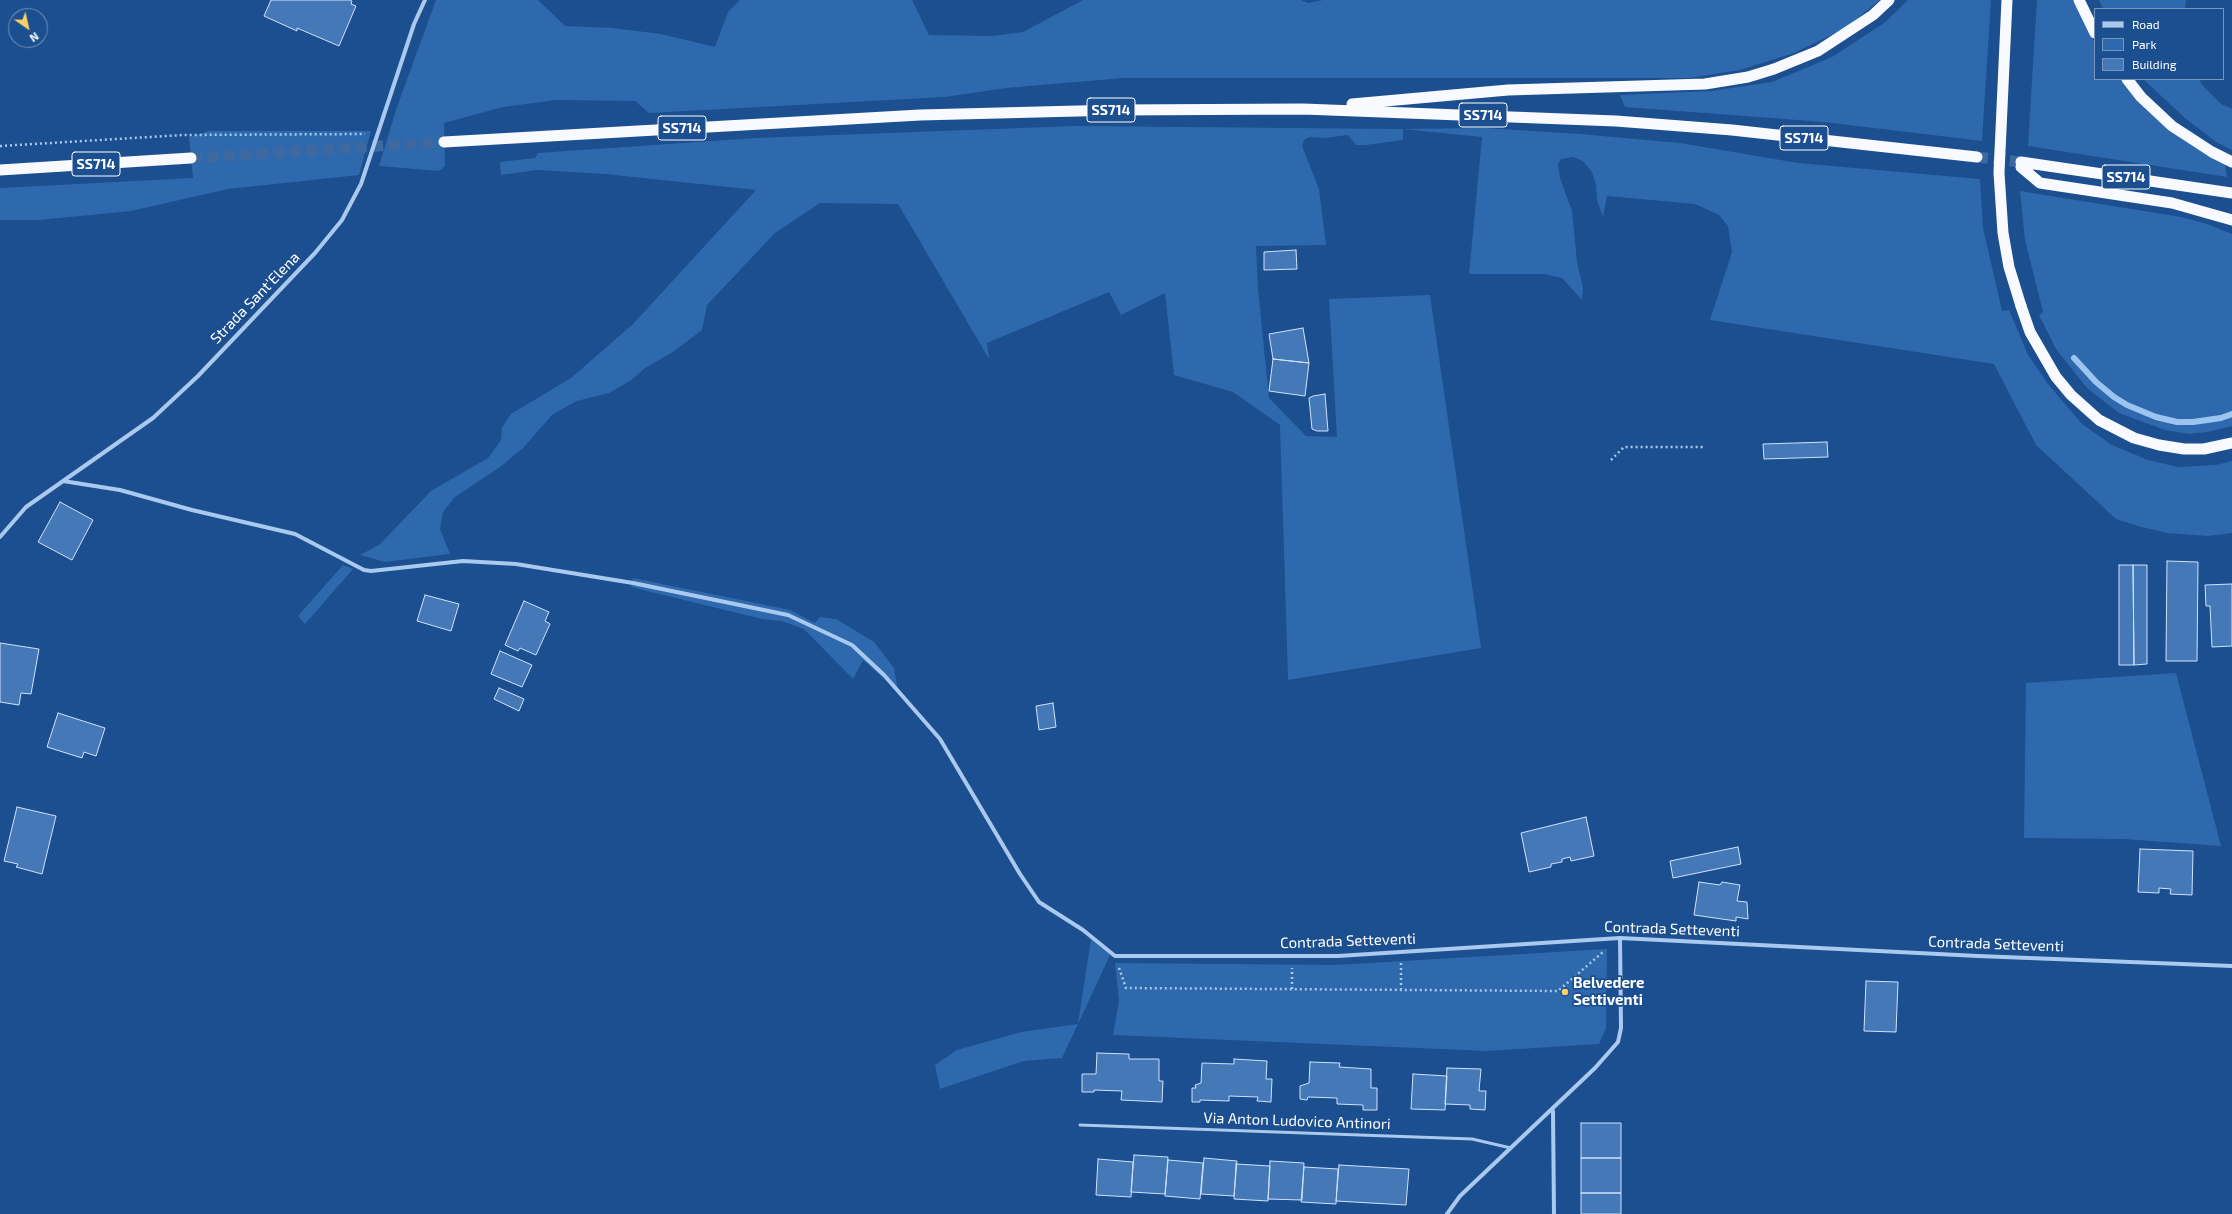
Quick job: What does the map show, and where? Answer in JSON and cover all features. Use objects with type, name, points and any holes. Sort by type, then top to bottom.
[{"type":"highway","points":[[1303,109],[1508,90],[1705,84],[1748,76],[1780,67],[1818,51],[1873,15],[1889,0]]},
{"type":"highway","points":[[2007,0],[1999,173],[2004,238],[2009,267],[2020,306],[2030,332],[2056,377],[2071,395],[2099,420],[2134,438],[2159,445],[2184,449],[2204,449],[2232,443]]},
{"type":"highway","points":[[2079,0],[2094,31]]},
{"type":"highway","points":[[2128,80],[2141,97],[2172,126],[2212,152],[2232,162]]},
{"type":"highway","name":"SS714","points":[[444,142],[920,115],[1117,110],[1303,109],[1616,121],[1732,130],[1977,157]]},
{"type":"highway","name":"SS714","points":[[0,170],[191,158]]},
{"type":"highway","name":"SS714","points":[[2232,193],[2021,165],[2040,183],[2172,203],[2232,220]]},
{"type":"street","name":"Strada Sant'Elena","points":[[0,537],[26,507],[154,418],[198,376],[315,253],[342,220],[361,184],[414,24],[425,0]]},
{"type":"street","points":[[63,481],[120,490],[192,510],[295,534],[364,570],[371,571],[463,561],[516,564],[632,582],[788,615],[852,645],[884,675],[940,739],[1020,874],[1039,902],[1083,930],[1114,955]]},
{"type":"street","points":[[1447,1214],[1460,1196],[1553,1110],[1596,1068],[1618,1042],[1621,1028],[1620,938]]},
{"type":"street","name":"Contrada Setteventi","points":[[1114,955],[1292,956],[1401,952],[1620,938],[1978,956],[2232,966]]},
{"type":"street","points":[[1553,1110],[1554,1214]]},
{"type":"lane","name":"Via Anton Ludovico Antinori","points":[[1080,1125],[1472,1139],[1512,1149]]},
{"type":"path","points":[[0,146],[183,135],[378,134]]},
{"type":"path","points":[[1611,460],[1624,447],[1704,447]]},
{"type":"path","points":[[1114,955],[1126,988],[1558,991],[1620,938]]},
{"type":"path","points":[[1401,952],[1401,989]]},
{"type":"path","points":[[1292,956],[1292,989]]},
{"type":"green space","points":[[436,0],[538,0],[565,26],[612,28],[661,34],[715,47],[728,12],[740,0],[912,0],[929,35],[992,36],[1023,32],[1083,0],[1301,0],[1308,3],[1323,0],[1880,0],[1844,29],[1794,53],[1740,70],[1689,78],[1123,78],[1006,88],[945,97],[649,113],[635,101],[556,100],[503,107],[444,123],[445,166],[439,171],[379,166],[397,107]]},
{"type":"green space","points":[[1908,0],[1991,0],[1982,141],[1824,122],[1625,107],[1620,95],[1712,91],[1772,82],[1832,57],[1884,23]]},
{"type":"green space","points":[[2037,0],[2074,0],[2094,42],[2094,80],[2123,80],[2149,111],[2189,143],[2225,165],[2227,177],[2028,146]]},
{"type":"green space","points":[[2099,0],[2186,0],[2185,8],[2103,8]]},
{"type":"green space","points":[[2144,80],[2200,80],[2202,85],[2221,104],[2232,109],[2232,150],[2216,142],[2185,118]]},
{"type":"green space","points":[[1074,126],[1402,129],[1485,128],[1580,134],[1680,143],[1798,163],[1980,179],[1983,228],[2002,311],[2009,310],[2028,355],[2048,384],[2082,424],[2112,445],[2148,460],[2178,467],[2216,465],[2232,461],[2232,533],[2208,536],[2167,533],[2116,519],[2036,445],[1994,364],[1710,320],[1732,252],[1728,226],[1719,215],[1695,204],[1607,196],[1603,217],[1597,200],[1596,185],[1592,172],[1583,161],[1573,157],[1561,159],[1558,164],[1560,178],[1572,211],[1577,262],[1583,287],[1582,300],[1562,278],[1544,274],[1469,274],[1482,137],[1403,129],[1403,140],[1366,145],[1356,145],[1348,135],[1325,138],[1309,137],[1304,140],[1302,146],[1319,189],[1326,245],[1256,246],[1258,289],[1269,398],[1306,436],[1337,437],[1329,299],[1430,295],[1481,648],[1288,680],[1280,425],[1233,392],[1174,375],[1165,293],[1121,315],[1109,292],[987,343],[989,359],[898,204],[820,203],[775,233],[707,305],[702,330],[673,352],[645,368],[630,381],[609,393],[577,401],[553,414],[523,448],[500,467],[455,497],[443,512],[440,529],[450,554],[385,562],[360,555],[379,545],[431,491],[488,458],[501,440],[502,427],[511,414],[571,378],[633,324],[756,190],[605,174],[537,170],[501,175],[500,162],[535,158],[538,153],[756,138]]},
{"type":"green space","points":[[209,131],[371,131],[359,175],[228,189],[131,211],[39,220],[0,220],[0,188],[193,178],[189,137]]},
{"type":"green space","points":[[2020,191],[2181,217],[2207,224],[2232,234],[2232,426],[2207,432],[2189,434],[2165,430],[2119,413],[2087,388],[2056,349],[2039,315],[2043,312],[2025,240]]},
{"type":"green space","points":[[343,565],[353,569],[305,624],[298,616]]},
{"type":"green space","points":[[633,578],[790,610],[815,623],[820,617],[836,619],[874,642],[894,668],[898,691],[863,660],[853,679],[804,629],[782,621],[762,619],[631,587]]},
{"type":"green space","points":[[2176,673],[2221,846],[2124,839],[2024,838],[2026,683]]},
{"type":"green space","points":[[1091,939],[1110,955],[1078,1024]]},
{"type":"green space","points":[[1607,949],[1606,1028],[1599,1044],[1487,1051],[1113,1035],[1119,1001],[1115,963],[1335,965]]},
{"type":"green space","points":[[1078,1024],[1062,1058],[1024,1061],[940,1089],[935,1065],[957,1050],[1021,1032]]},
{"type":"building","points":[[271,0],[350,0],[352,1],[351,4],[356,6],[339,46],[297,28],[297,31],[264,16]]},
{"type":"building","points":[[1296,250],[1297,269],[1264,270],[1264,252]]},
{"type":"building","points":[[1303,328],[1309,363],[1273,359],[1269,334]]},
{"type":"building","points":[[1273,359],[1309,363],[1305,396],[1269,391]]},
{"type":"building","points":[[1325,394],[1328,431],[1317,431],[1312,429],[1309,398]]},
{"type":"building","points":[[1827,442],[1828,457],[1764,459],[1763,444]]},
{"type":"building","points":[[60,502],[93,520],[72,560],[38,542]]},
{"type":"building","points":[[2167,561],[2198,562],[2197,661],[2166,661]]},
{"type":"building","points":[[2119,565],[2133,565],[2134,665],[2119,665]]},
{"type":"building","points":[[2133,565],[2147,565],[2147,664],[2134,665]]},
{"type":"building","points":[[2232,584],[2232,646],[2212,647],[2210,606],[2206,606],[2205,585]]},
{"type":"building","points":[[425,595],[459,604],[451,631],[417,621]]},
{"type":"building","points":[[524,601],[549,612],[545,621],[550,624],[536,655],[520,648],[518,651],[505,645]]},
{"type":"building","points":[[0,643],[39,649],[31,694],[21,693],[19,705],[0,702]]},
{"type":"building","points":[[500,651],[532,665],[522,687],[491,674]]},
{"type":"building","points":[[499,688],[524,699],[519,711],[494,699]]},
{"type":"building","points":[[1053,703],[1056,727],[1039,730],[1036,706]]},
{"type":"building","points":[[58,713],[105,728],[96,756],[84,752],[82,758],[47,747]]},
{"type":"building","points":[[17,807],[56,816],[42,874],[16,867],[18,864],[4,861]]},
{"type":"building","points":[[1586,817],[1594,856],[1571,861],[1570,857],[1562,859],[1562,862],[1551,864],[1551,867],[1529,872],[1521,833]]},
{"type":"building","points":[[1738,847],[1741,864],[1673,878],[1670,861]]},
{"type":"building","points":[[2140,849],[2193,851],[2192,895],[2170,894],[2171,889],[2159,888],[2159,893],[2138,892]]},
{"type":"building","points":[[1699,882],[1720,885],[1722,882],[1740,885],[1737,901],[1747,902],[1748,919],[1736,917],[1736,921],[1694,915]]},
{"type":"building","points":[[1866,981],[1898,982],[1896,1032],[1864,1031]]},
{"type":"building","points":[[1097,1053],[1129,1054],[1129,1059],[1159,1059],[1159,1081],[1163,1081],[1162,1102],[1121,1100],[1122,1091],[1094,1090],[1094,1092],[1082,1092],[1082,1074],[1096,1074]]},
{"type":"building","points":[[1234,1059],[1267,1061],[1266,1079],[1272,1079],[1271,1102],[1257,1101],[1258,1097],[1229,1096],[1229,1101],[1200,1100],[1200,1102],[1192,1102],[1192,1088],[1196,1088],[1195,1085],[1201,1083],[1202,1063],[1234,1064]]},
{"type":"building","points":[[1310,1062],[1340,1063],[1339,1067],[1371,1069],[1371,1088],[1377,1088],[1377,1110],[1363,1110],[1363,1105],[1337,1104],[1337,1098],[1308,1097],[1307,1100],[1300,1099],[1300,1086],[1309,1083]]},
{"type":"building","points":[[1447,1068],[1481,1069],[1479,1091],[1486,1091],[1485,1110],[1470,1109],[1470,1105],[1445,1104]]},
{"type":"building","points":[[1413,1074],[1447,1076],[1445,1110],[1411,1109]]},
{"type":"building","points":[[1581,1123],[1621,1123],[1621,1158],[1581,1158]]},
{"type":"building","points":[[1134,1155],[1168,1157],[1165,1194],[1131,1192]]},
{"type":"building","points":[[1204,1158],[1237,1161],[1234,1196],[1201,1194]]},
{"type":"building","points":[[1581,1158],[1621,1158],[1621,1193],[1581,1193]]},
{"type":"building","points":[[1098,1159],[1133,1162],[1131,1197],[1096,1195]]},
{"type":"building","points":[[1168,1160],[1203,1163],[1200,1199],[1165,1196]]},
{"type":"building","points":[[1270,1161],[1304,1163],[1302,1200],[1268,1199]]},
{"type":"building","points":[[1236,1164],[1270,1166],[1268,1201],[1234,1199]]},
{"type":"building","points":[[1339,1165],[1409,1169],[1406,1205],[1336,1201]]},
{"type":"building","points":[[1304,1167],[1338,1169],[1336,1204],[1301,1202]]},
{"type":"building","points":[[1581,1193],[1621,1193],[1621,1214],[1581,1214]]},
{"type":"waterway","points":[[2074,358],[2096,382],[2114,397],[2127,405],[2156,417],[2177,422],[2193,422],[2221,418],[2232,414]]},
{"type":"tunnel","points":[[191,158],[444,142]]},
{"type":"tunnel","points":[[1977,157],[2021,162]]},
{"type":"place","name":"Belvedere Settiventi","points":[[1565,992]]}]
